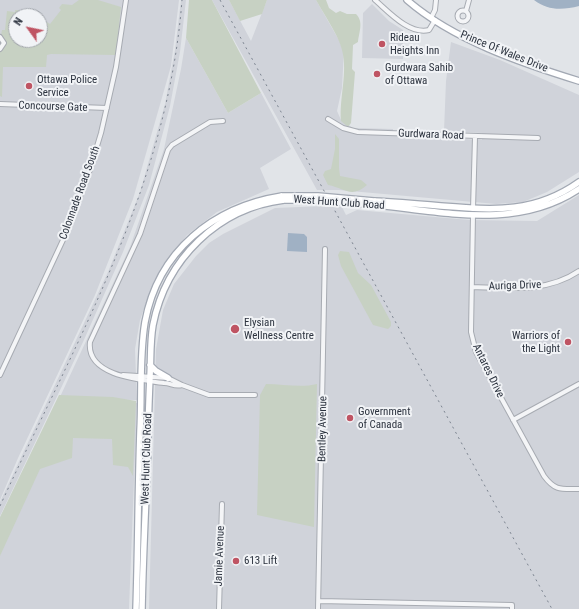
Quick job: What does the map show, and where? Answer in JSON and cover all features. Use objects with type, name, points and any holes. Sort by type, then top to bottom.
[{"type":"main road","name":"Prince Of Wales Drive","points":[[407,0],[433,19],[478,44],[579,81]]},
{"type":"main road","name":"Prince Of Wales Drive","points":[[563,76],[579,85]]},
{"type":"main road","name":"West Hunt Club Road","points":[[473,212],[528,206],[557,196],[579,182]]},
{"type":"main road","name":"West Hunt Club Road","points":[[136,609],[139,585],[141,378],[144,332],[148,311],[159,282],[174,257],[192,237],[217,218],[249,203],[283,198],[318,196],[506,215],[531,211],[560,200],[579,190]]},
{"type":"main road","name":"West Hunt Club Road","points":[[140,545],[151,338],[157,307],[170,277],[183,258],[201,238],[225,220],[258,205],[283,198]]},
{"type":"main road","points":[[150,365],[156,372],[168,378]]},
{"type":"main road","name":"West Hunt Club Road","points":[[139,585],[142,609]]},
{"type":"street","name":"Colonnade Road South","points":[[0,375],[65,235],[88,176],[107,108],[116,67],[126,0]]},
{"type":"street","points":[[375,0],[395,18],[418,30],[429,30],[433,19],[436,0]]},
{"type":"street","points":[[466,11],[469,0]]},
{"type":"street","points":[[0,37],[4,43],[0,49]]},
{"type":"street","name":"Concourse Gate","points":[[0,104],[107,108]]},
{"type":"street","name":"Gurdwara Road","points":[[328,118],[343,128],[358,132],[538,138]]},
{"type":"street","points":[[182,385],[175,386],[150,379],[123,375],[104,369],[92,356],[90,346],[92,336],[140,234],[168,150],[172,145],[210,122],[223,122]]},
{"type":"street","name":"Antares Drive","points":[[475,136],[471,332],[474,344],[513,420],[549,484],[559,489],[579,489]]},
{"type":"street","name":"Bentley Avenue","points":[[318,609],[325,249]]},
{"type":"street","name":"Auriga Drive","points":[[472,287],[527,288],[546,286],[563,280],[579,271]]},
{"type":"street","points":[[150,379],[168,378],[209,395],[255,395]]},
{"type":"street","points":[[513,420],[579,384]]},
{"type":"street","name":"Jamie Avenue","points":[[219,609],[222,504]]},
{"type":"street","points":[[319,601],[460,606],[512,605],[512,609]]},
{"type":"shaded area","points":[[0,0],[179,0],[171,66],[133,199],[95,295],[18,458],[0,500]]},
{"type":"shaded area","points":[[181,0],[186,0],[180,52],[170,106],[149,185],[123,252],[83,342],[0,516],[0,502],[108,272],[140,192],[165,104],[175,50]]},
{"type":"shaded area","points":[[212,0],[229,0],[251,41],[267,0],[316,0],[344,49],[342,88],[337,111],[341,120],[353,128],[393,129],[393,135],[482,140],[482,133],[444,131],[446,81],[451,42],[500,60],[579,95],[579,172],[547,192],[523,202],[496,204],[339,190],[317,190]]},
{"type":"shaded area","name":"Rideau Heights Inn","points":[[372,4],[389,21],[403,30],[403,59],[362,58],[363,13]]},
{"type":"shaded area","points":[[186,38],[228,113],[261,93],[291,149],[260,168],[269,189],[217,212],[187,235],[163,265],[154,281],[140,320],[135,349],[137,400],[59,399],[130,247],[164,149]]},
{"type":"shaded area","points":[[579,195],[579,609],[149,609],[156,349],[163,310],[174,284],[196,256],[209,243],[223,234],[275,208],[325,206],[342,207],[346,215],[357,210],[469,220],[537,221]]},
{"type":"shaded area","points":[[59,400],[137,403],[129,609],[0,609],[0,555]]},
{"type":"green space","points":[[79,0],[98,0],[121,7],[116,55],[51,54],[47,55],[46,67],[3,67],[2,97],[0,96],[0,51],[6,44],[1,35],[2,30],[5,30],[7,11],[8,48],[48,48],[48,23],[50,24],[61,10],[59,8],[62,4],[72,5]]},
{"type":"green space","points":[[189,0],[212,0],[261,93],[228,113],[186,38]]},
{"type":"green space","points":[[229,0],[267,0],[262,14],[240,21]]},
{"type":"green space","points":[[316,0],[326,0],[329,8],[336,13],[340,11],[347,14],[356,14],[360,20],[358,42],[353,45],[352,69],[355,72],[351,123],[348,127],[341,121],[341,103],[344,77],[344,59],[342,50],[334,31]]},
{"type":"green space","points":[[335,134],[339,139],[340,176],[361,180],[367,185],[357,191],[352,192],[328,185],[323,175],[325,171],[331,169],[335,149]]},
{"type":"green space","points":[[340,251],[349,252],[358,273],[371,285],[391,322],[391,326],[388,329],[373,325],[341,266],[338,255]]},
{"type":"green space","points":[[266,384],[298,386],[317,384],[314,527],[257,515],[260,395]]},
{"type":"green space","points":[[59,395],[113,397],[136,401],[133,476],[128,467],[113,465],[112,439],[73,438],[72,458],[40,469],[0,556],[0,517]]},
{"type":"water","points":[[534,0],[579,0],[579,6],[556,9],[539,4]]},
{"type":"water","points":[[288,233],[304,234],[307,237],[307,252],[287,251]]},
{"type":"railway","points":[[0,506],[87,322],[114,260],[138,198],[158,134],[173,68],[182,0]]},
{"type":"railway","points":[[220,0],[552,609]]},
{"type":"place","name":"Rideau Heights Inn","points":[[382,44]]},
{"type":"place","name":"Gurdwara Sahib of Ottawa","points":[[377,74]]},
{"type":"place","name":"Ottawa Police Service","points":[[29,86]]},
{"type":"place","name":"Elysian Wellness Centre","points":[[235,329]]},
{"type":"place","name":"Warriors of the Light","points":[[568,342]]},
{"type":"place","name":"Government of Canada","points":[[350,418]]},
{"type":"place","name":"613 Lift","points":[[236,561]]}]
